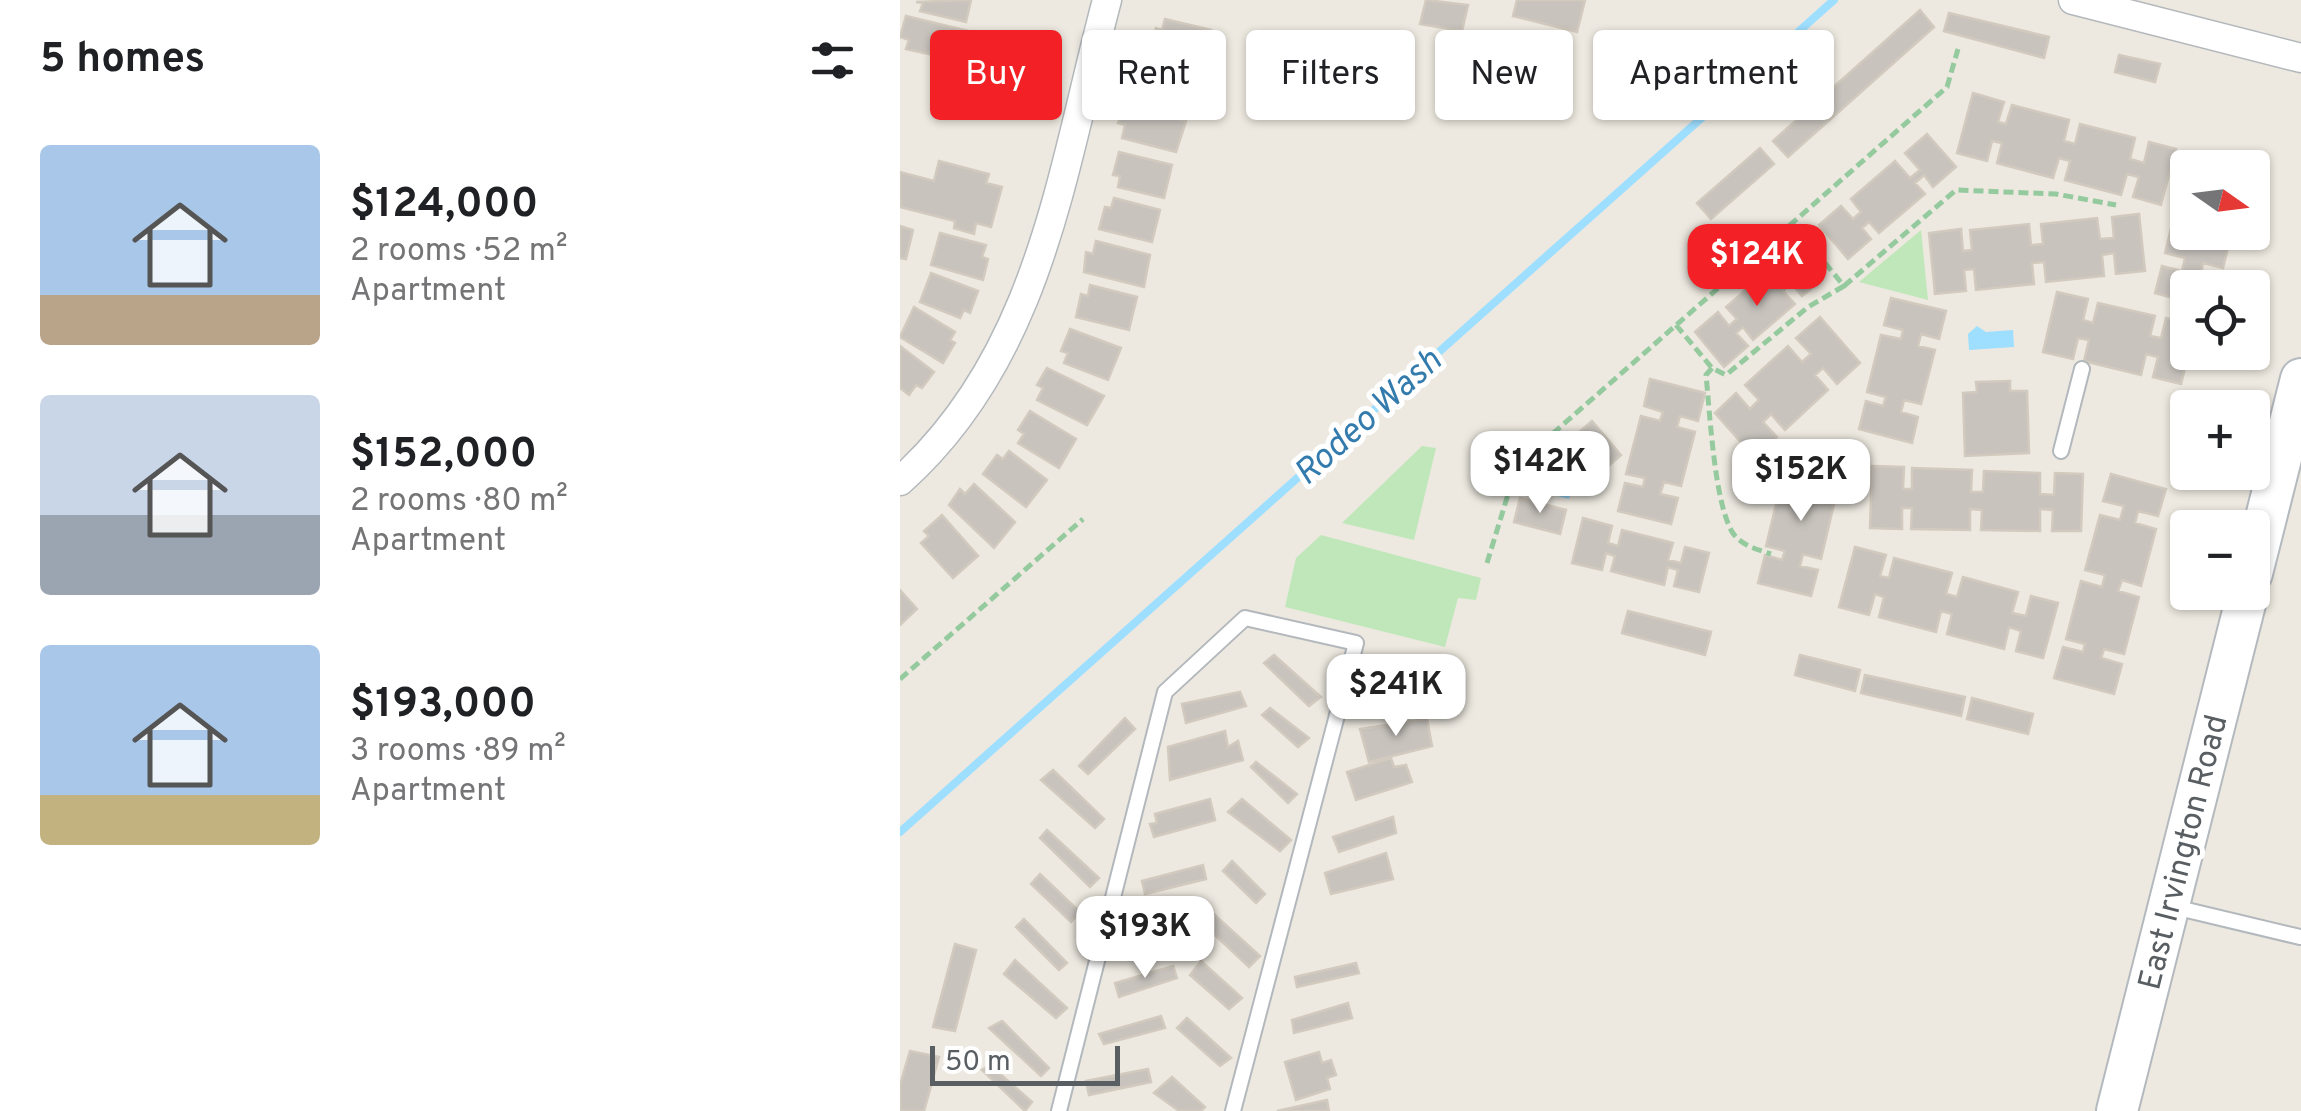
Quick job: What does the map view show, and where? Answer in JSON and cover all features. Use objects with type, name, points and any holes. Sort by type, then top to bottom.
[{"type":"main road","points":[[2270,512],[2296,424],[2301,380]]},
{"type":"main road","name":"East Irvington Road","points":[[2117,1111],[2243,610]]},
{"type":"street","points":[[900,480],[960,420],[1012,333],[1032,278],[1107,0]]},
{"type":"street","points":[[2073,0],[2301,58]]},
{"type":"lane","points":[[2061,450],[2082,370]]},
{"type":"lane","points":[[1059,1111],[1166,692],[1245,618],[1356,644],[1234,1111]]},
{"type":"lane","points":[[2169,906],[2300,937]]},
{"type":"path","points":[[1487,563],[1517,465],[1947,87],[1958,49]]},
{"type":"path","points":[[1676,324],[1712,368],[1726,375],[1808,306],[1844,286],[1956,190],[2056,194],[2116,204]]},
{"type":"path","points":[[1792,223],[1844,286]]},
{"type":"path","points":[[1712,368],[1706,375],[1712,430],[1730,529],[1748,546],[1770,554]]},
{"type":"path","points":[[900,679],[1083,519]]},
{"type":"green space","points":[[1921,230],[1928,300],[1859,282]]},
{"type":"green space","points":[[1422,446],[1436,448],[1414,540],[1342,523]]},
{"type":"green space","points":[[1321,535],[1481,578],[1476,600],[1458,598],[1445,647],[1285,607],[1296,558]]},
{"type":"water","points":[[1977,326],[1986,332],[2013,330],[2014,347],[1969,350],[1968,334]]},
{"type":"water","points":[[1530,473],[1567,482],[1574,480],[1569,499],[1526,488]]},
{"type":"building","points":[[971,0],[966,22],[920,11],[923,3],[916,2]]},
{"type":"building","points":[[1426,0],[1468,5],[1462,30],[1420,24]]},
{"type":"building","points":[[1517,0],[1585,0],[1577,32],[1513,16]]},
{"type":"building","points":[[1920,10],[1934,27],[1834,116],[1834,87]]},
{"type":"building","points":[[1949,13],[2049,37],[2044,58],[1944,31]]},
{"type":"building","points":[[906,16],[964,30],[930,30],[930,54],[906,49],[909,40],[900,37]]},
{"type":"building","points":[[1165,19],[1211,30],[1162,30]]},
{"type":"building","points":[[2119,55],[2160,64],[2155,82],[2115,72]]},
{"type":"building","points":[[1973,93],[2004,102],[1998,122],[2006,124],[2012,105],[2069,120],[2064,141],[2075,144],[2080,124],[2135,138],[2130,159],[2144,163],[2149,142],[2176,149],[2170,150],[2170,171],[2161,205],[2133,197],[2139,177],[2127,174],[2121,195],[2065,180],[2070,161],[2059,158],[2053,178],[1997,163],[2002,143],[1992,141],[1987,161],[1957,153]]},
{"type":"building","points":[[1797,120],[1830,120],[1788,157],[1773,141]]},
{"type":"building","points":[[1186,121],[1176,152],[1122,138],[1125,125],[1118,123]]},
{"type":"building","points":[[1927,134],[1956,167],[1933,187],[1924,175],[1915,183],[1925,194],[1879,233],[1869,222],[1862,228],[1871,239],[1848,259],[1819,225],[1841,206],[1853,219],[1861,212],[1851,199],[1895,161],[1910,178],[1920,170],[1905,153]]},
{"type":"building","points":[[1760,148],[1774,164],[1711,219],[1697,203]]},
{"type":"building","points":[[1119,152],[1172,165],[1164,198],[1118,187],[1120,176],[1113,175]]},
{"type":"building","points":[[939,161],[989,174],[986,183],[1002,187],[991,227],[976,223],[974,234],[954,228],[955,221],[900,207],[900,172],[934,181]]},
{"type":"building","points":[[1114,198],[1160,210],[1152,242],[1099,229],[1105,207],[1111,208]]},
{"type":"building","points":[[2139,214],[2145,271],[2116,274],[2114,253],[2102,255],[2104,276],[2046,282],[2044,262],[2032,263],[2034,284],[1976,290],[1974,269],[1964,270],[1966,291],[1935,294],[1929,233],[1961,229],[1963,251],[1972,250],[1970,230],[2029,224],[2031,245],[2043,244],[2041,224],[2097,218],[2100,239],[2114,238],[2112,217]]},
{"type":"building","points":[[900,226],[913,230],[906,259],[900,258]]},
{"type":"building","points":[[940,233],[986,245],[982,257],[988,259],[983,280],[931,265]]},
{"type":"building","points":[[2170,233],[2170,250],[2228,250],[2223,268],[2203,263],[2202,270],[2182,270],[2185,258],[2165,253]]},
{"type":"building","points":[[1096,241],[1150,255],[1144,287],[1084,272],[1086,252],[1093,254]]},
{"type":"building","points":[[1796,249],[1822,280],[1802,296],[1791,283],[1783,291],[1795,304],[1753,340],[1743,327],[1736,333],[1748,346],[1724,367],[1695,332],[1718,312],[1729,326],[1737,319],[1726,307],[1766,272],[1778,286],[1788,278],[1777,265]]},
{"type":"building","points":[[2162,266],[2178,270],[2170,270],[2170,297],[2155,293]]},
{"type":"building","points":[[931,273],[978,291],[970,313],[964,310],[960,318],[920,302]]},
{"type":"building","points":[[1090,285],[1137,297],[1129,330],[1076,317],[1081,294],[1088,296]]},
{"type":"building","points":[[2057,292],[2088,299],[2083,320],[2093,323],[2098,303],[2155,316],[2150,336],[2161,338],[2166,318],[2170,319],[2170,370],[2184,370],[2181,384],[2153,377],[2158,357],[2146,354],[2141,375],[2084,361],[2089,340],[2078,338],[2073,359],[2043,352]]},
{"type":"building","points":[[1891,298],[1946,311],[1939,339],[1921,334],[1918,346],[1935,350],[1921,404],[1904,400],[1901,412],[1918,417],[1912,443],[1859,429],[1866,401],[1883,406],[1886,397],[1867,392],[1881,335],[1901,339],[1903,330],[1884,325]]},
{"type":"building","points":[[914,307],[955,332],[950,340],[955,343],[943,363],[900,337]]},
{"type":"building","points":[[1820,317],[1860,363],[1837,384],[1823,368],[1815,375],[1828,390],[1785,430],[1771,414],[1763,422],[1777,437],[1754,457],[1715,413],[1736,393],[1750,409],[1759,400],[1745,385],[1788,346],[1802,362],[1811,354],[1796,338]]},
{"type":"building","points":[[1070,329],[1121,348],[1108,380],[1064,363],[1068,353],[1061,351]]},
{"type":"building","points":[[900,346],[934,372],[922,388],[916,385],[909,395],[900,388]]},
{"type":"building","points":[[1047,368],[1104,396],[1087,425],[1037,400],[1043,388],[1037,385]]},
{"type":"building","points":[[1650,379],[1705,393],[1698,421],[1680,416],[1677,427],[1695,432],[1681,486],[1664,482],[1660,494],[1678,498],[1671,524],[1618,511],[1625,483],[1643,487],[1645,478],[1626,474],[1641,416],[1660,421],[1663,412],[1644,406]]},
{"type":"building","points":[[2010,381],[2010,391],[2027,391],[2029,453],[1965,456],[1963,393],[1977,392],[1976,382]]},
{"type":"building","points":[[1030,411],[1076,439],[1059,468],[1018,443],[1024,434],[1018,430]]},
{"type":"building","points":[[1592,421],[1621,455],[1589,483],[1560,449]]},
{"type":"building","points":[[1009,451],[1047,480],[1026,507],[983,474],[997,455],[1003,459]]},
{"type":"building","points":[[1790,452],[1845,465],[1838,493],[1820,489],[1817,500],[1834,504],[1821,559],[1803,554],[1800,566],[1818,570],[1811,596],[1758,583],[1765,555],[1782,560],[1785,551],[1766,546],[1780,488],[1800,494],[1803,484],[1784,479]]},
{"type":"building","points":[[1872,466],[1904,467],[1903,489],[1912,489],[1912,468],[1972,470],[1971,492],[1983,492],[1984,471],[2040,473],[2040,494],[2054,495],[2055,473],[2083,474],[2081,531],[2052,531],[2053,510],[2040,509],[2040,531],[1981,530],[1982,510],[1970,509],[1970,530],[1911,529],[1912,508],[1902,508],[1902,529],[1870,528]]},
{"type":"building","points":[[2111,474],[2166,489],[2158,516],[2138,511],[2135,523],[2156,529],[2141,586],[2122,580],[2118,591],[2139,597],[2124,654],[2104,649],[2101,658],[2122,664],[2114,694],[2054,678],[2063,647],[2083,652],[2085,644],[2066,639],[2081,581],[2102,587],[2105,575],[2085,570],[2100,515],[2120,520],[2124,506],[2103,501]]},
{"type":"building","points":[[974,484],[1015,522],[994,548],[949,505],[960,489],[965,494]]},
{"type":"building","points":[[1520,498],[1566,510],[1560,534],[1514,522]]},
{"type":"building","points":[[942,515],[978,556],[953,578],[921,543],[929,536],[924,531]]},
{"type":"building","points":[[1583,518],[1612,526],[1608,543],[1618,546],[1622,530],[1673,543],[1668,560],[1681,563],[1685,547],[1709,553],[1699,592],[1674,586],[1678,570],[1668,567],[1664,585],[1611,571],[1615,556],[1606,553],[1602,570],[1572,563]]},
{"type":"building","points":[[1855,547],[1886,555],[1880,576],[1889,578],[1894,558],[1952,573],[1946,594],[1957,597],[1963,577],[2018,592],[2012,613],[2026,616],[2031,596],[2058,603],[2043,658],[2016,651],[2021,631],[2009,627],[2004,649],[1947,634],[1952,614],[1941,611],[1936,632],[1879,617],[1884,597],[1875,594],[1869,615],[1839,607]]},
{"type":"building","points":[[900,590],[917,609],[900,625]]},
{"type":"building","points":[[1628,611],[1711,632],[1705,655],[1622,633]]},
{"type":"building","points":[[1274,655],[1321,697],[1309,706],[1264,663]]},
{"type":"building","points":[[1800,655],[1860,670],[1855,691],[1795,675]]},
{"type":"building","points":[[1440,674],[1445,688],[1371,711],[1366,697]]},
{"type":"building","points":[[1865,675],[1965,697],[1961,716],[1861,693]]},
{"type":"building","points":[[1240,692],[1246,706],[1186,723],[1182,704]]},
{"type":"building","points":[[1972,698],[2033,714],[2028,734],[1967,719]]},
{"type":"building","points":[[1270,708],[1309,738],[1298,747],[1262,715]]},
{"type":"building","points":[[1125,718],[1135,729],[1088,774],[1079,766]]},
{"type":"building","points":[[1427,719],[1432,746],[1369,762],[1360,729]]},
{"type":"building","points":[[1225,731],[1228,747],[1238,741],[1243,760],[1170,780],[1168,747]]},
{"type":"building","points":[[1391,758],[1394,767],[1406,765],[1412,782],[1356,800],[1347,772]]},
{"type":"building","points":[[1256,762],[1297,794],[1288,803],[1251,767]]},
{"type":"building","points":[[1053,770],[1104,819],[1095,828],[1041,780]]},
{"type":"building","points":[[1210,799],[1215,820],[1154,837],[1150,824],[1157,823],[1155,814]]},
{"type":"building","points":[[1242,799],[1291,840],[1280,851],[1228,812]]},
{"type":"building","points":[[1393,817],[1396,833],[1339,852],[1333,837]]},
{"type":"building","points":[[1047,830],[1099,878],[1090,887],[1040,838]]},
{"type":"building","points":[[1386,853],[1393,879],[1331,894],[1325,873]]},
{"type":"building","points":[[1232,861],[1265,894],[1256,903],[1223,871]]},
{"type":"building","points":[[1203,865],[1206,879],[1145,894],[1142,881]]},
{"type":"building","points":[[1040,874],[1080,912],[1071,922],[1031,884]]},
{"type":"building","points":[[1186,908],[1192,924],[1132,944],[1128,929]]},
{"type":"building","points":[[1207,908],[1260,956],[1249,967],[1200,921]]},
{"type":"building","points":[[1024,919],[1067,963],[1059,970],[1016,927]]},
{"type":"building","points":[[955,944],[976,950],[955,1031],[933,1027]]},
{"type":"building","points":[[1015,960],[1067,1008],[1056,1018],[1004,974]]},
{"type":"building","points":[[1201,961],[1242,998],[1229,1009],[1190,975]]},
{"type":"building","points":[[1356,963],[1359,973],[1297,987],[1295,977]]},
{"type":"building","points":[[1173,966],[1177,978],[1119,997],[1115,983]]},
{"type":"building","points":[[1348,1003],[1352,1018],[1294,1033],[1292,1020]]},
{"type":"building","points":[[1161,1016],[1165,1028],[1104,1044],[1099,1034]]},
{"type":"building","points":[[1187,1018],[1231,1058],[1220,1066],[1177,1028]]},
{"type":"building","points":[[1002,1021],[1049,1068],[1041,1076],[989,1028]]},
{"type":"building","points":[[910,1051],[939,1057],[924,1111],[900,1111],[900,1085]]},
{"type":"building","points":[[1319,1052],[1322,1063],[1331,1060],[1336,1075],[1327,1078],[1330,1089],[1296,1100],[1285,1062]]},
{"type":"building","points":[[990,1065],[1032,1102],[1025,1111],[982,1070]]},
{"type":"building","points":[[1148,1069],[1151,1082],[1089,1095],[1086,1081]]},
{"type":"building","points":[[1172,1077],[1205,1107],[1201,1111],[1179,1111],[1154,1093]]},
{"type":"building","points":[[1327,1100],[1329,1111],[1277,1111]]},
{"type":"waterway","name":"Rodeo Wash","points":[[900,832],[1834,0]]}]
